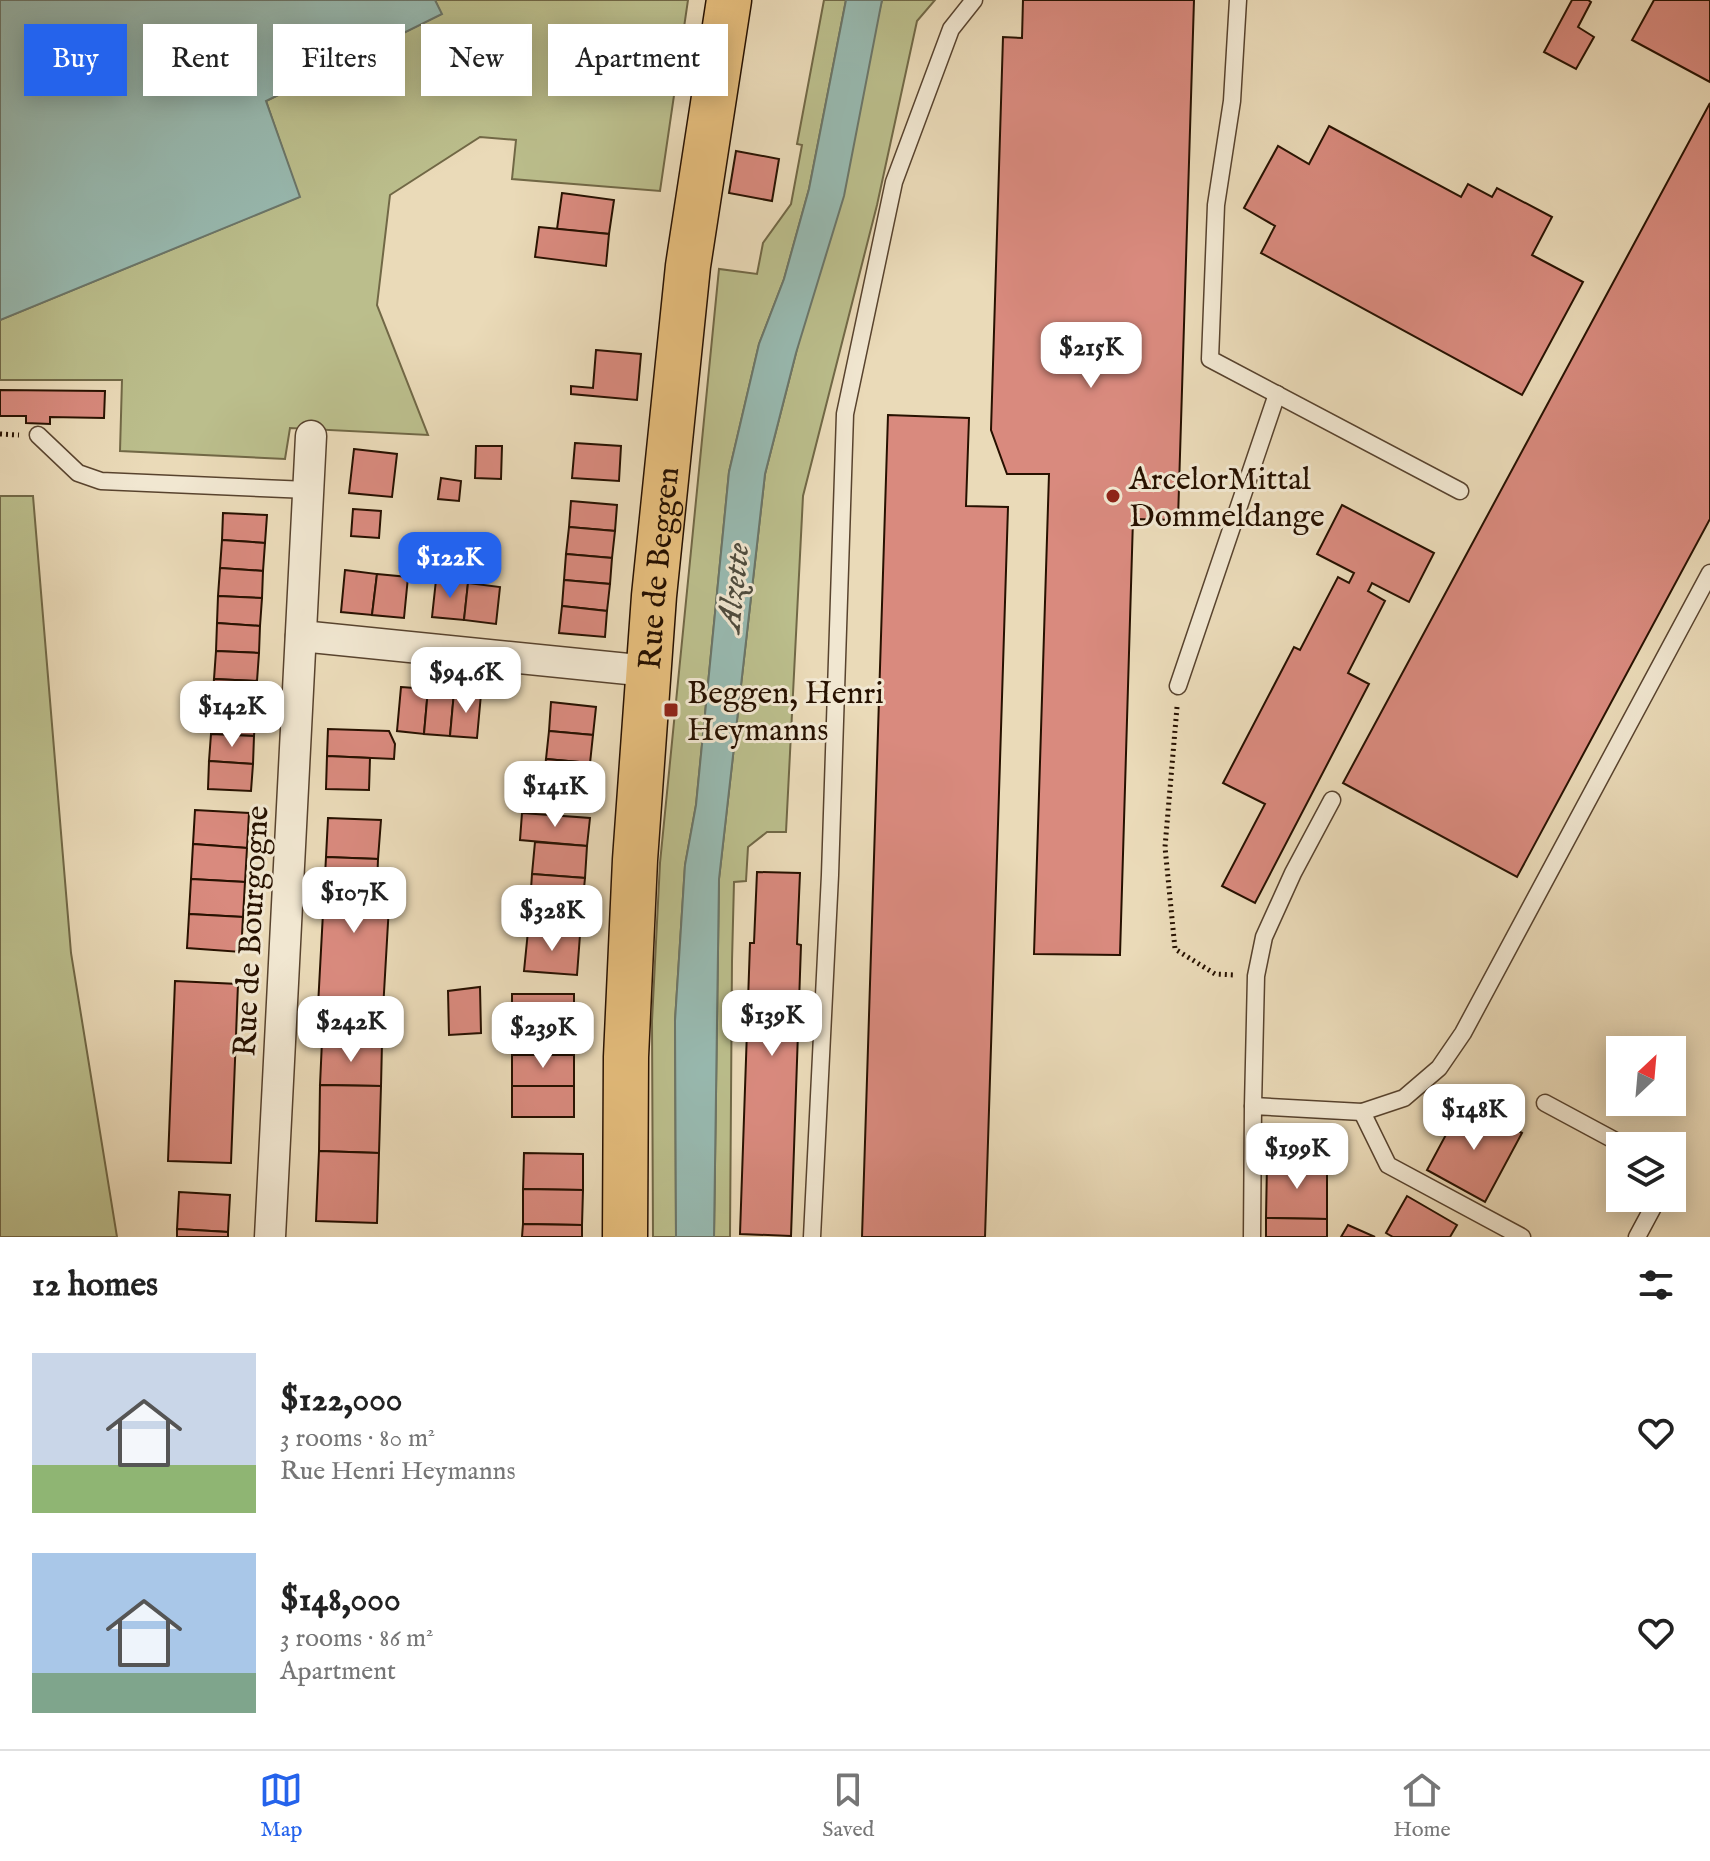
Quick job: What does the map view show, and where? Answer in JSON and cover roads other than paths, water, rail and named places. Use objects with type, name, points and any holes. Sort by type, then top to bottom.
[{"type":"main road","name":"Rue de Beggen","points":[[625,1237],[627,1042],[635,860],[654,596],[688,266],[729,0]]},
{"type":"street","name":"Rue de Bourgogne","points":[[270,1237],[311,436]]},
{"type":"street","points":[[301,636],[648,671]]},
{"type":"lane","points":[[812,1237],[829,891],[845,414],[894,182],[951,29],[974,0]]},
{"type":"lane","points":[[1238,0],[1232,101],[1216,205],[1210,359],[1460,491]]},
{"type":"lane","points":[[1178,686],[1277,394]]},
{"type":"lane","points":[[38,435],[78,473],[101,481],[308,490]]},
{"type":"lane","points":[[1253,1106],[1362,1112],[1404,1098],[1439,1068],[1463,1033],[1710,573]]},
{"type":"lane","points":[[1252,1237],[1256,976],[1264,937],[1293,873],[1332,800]]},
{"type":"lane","points":[[1545,1103],[1606,1136]]},
{"type":"lane","points":[[1362,1112],[1388,1165],[1522,1237]]},
{"type":"lane","points":[[1637,1237],[1650,1212]]},
{"type":"water","points":[[0,0],[435,0],[442,14],[405,32],[405,24],[273,24],[273,96],[276,96],[266,101],[300,197],[0,320]]},
{"type":"water","name":"Alzette","points":[[846,0],[882,0],[844,196],[796,353],[765,474],[719,879],[714,1237],[676,1237],[675,1021],[685,865],[696,805],[729,472],[759,344],[784,279],[809,189]]},
{"type":"place","name":"ArcelorMittal Dommeldange","points":[[1113,496]]},
{"type":"place","name":"Beggen, Henri Heymanns","points":[[671,710]]}]
